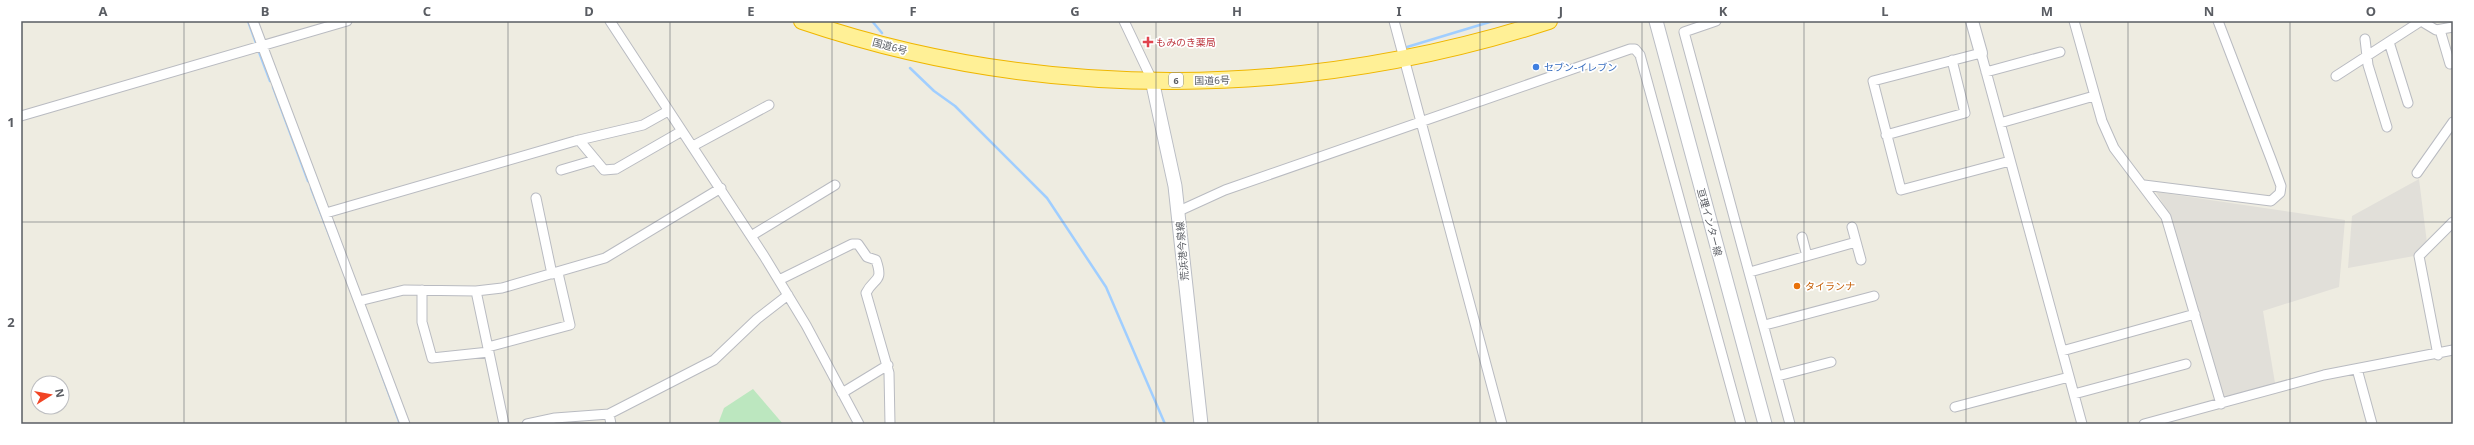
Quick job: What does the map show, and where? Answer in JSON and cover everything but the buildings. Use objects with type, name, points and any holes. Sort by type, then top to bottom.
[{"type":"highway","name":"国道6号","points":[[802,21],[900,50],[961,61],[1068,76],[1152,80],[1230,80],[1290,76],[1404,59],[1471,45],[1549,21]]},
{"type":"main road","name":"亘理インター線","points":[[1656,21],[1765,424]]},
{"type":"main road","name":"荒浜港今泉線","points":[[1152,80],[1179,211],[1201,424]]},
{"type":"street","points":[[253,21],[405,424]]},
{"type":"street","points":[[21,116],[348,21]]},
{"type":"street","points":[[610,21],[668,111],[693,146],[779,280],[859,424]]},
{"type":"street","points":[[1124,21],[1152,80]]},
{"type":"street","points":[[1394,21],[1502,424]]},
{"type":"street","points":[[1716,21],[1684,32],[1765,325],[1790,424]]},
{"type":"street","points":[[1972,21],[2082,424]]},
{"type":"street","points":[[2074,21],[2102,122],[2114,148],[2144,185],[2166,217],[2221,404]]},
{"type":"street","points":[[2144,185],[2271,201],[2280,193],[2281,186],[2218,21]]},
{"type":"street","points":[[2336,76],[2421,21],[2440,30],[2453,27]]},
{"type":"street","points":[[2440,30],[2450,64]]},
{"type":"street","points":[[2365,39],[2366,57],[2387,127]]},
{"type":"street","points":[[2389,42],[2408,103]]},
{"type":"street","points":[[1179,211],[1225,190],[1630,49],[1635,49],[1642,62],[1741,424]]},
{"type":"street","points":[[1986,72],[2060,52]]},
{"type":"street","points":[[1981,53],[1873,81],[1886,136],[1901,190],[2010,161]]},
{"type":"street","points":[[1886,136],[1965,113],[1952,60]]},
{"type":"street","points":[[2000,123],[2094,96]]},
{"type":"street","points":[[693,146],[769,105]]},
{"type":"street","points":[[326,214],[579,140],[643,125],[668,111]]},
{"type":"street","points":[[2417,173],[2453,122]]},
{"type":"street","points":[[579,140],[604,170],[616,169],[682,131]]},
{"type":"street","points":[[561,170],[595,160]]},
{"type":"street","points":[[751,236],[835,185]]},
{"type":"street","points":[[359,301],[390,292],[422,290],[476,291],[502,288],[555,274],[605,258],[720,188]]},
{"type":"street","points":[[422,290],[422,322],[432,358],[488,350],[570,325],[555,274],[536,198]]},
{"type":"street","points":[[2438,355],[2419,256],[2453,222]]},
{"type":"street","points":[[1852,227],[1860,260]]},
{"type":"street","points":[[1802,237],[1807,256]]},
{"type":"street","points":[[1750,272],[1856,242]]},
{"type":"street","points":[[779,280],[845,245],[858,244],[867,257],[876,260],[880,273],[877,282],[866,293],[888,365],[890,424]]},
{"type":"street","points":[[476,291],[504,424]]},
{"type":"street","points":[[528,424],[555,418],[609,414],[714,360],[757,319],[788,295]]},
{"type":"street","points":[[1765,325],[1874,296]]},
{"type":"street","points":[[2062,351],[2195,314]]},
{"type":"street","points":[[2144,424],[2324,375],[2438,355],[2453,350]]},
{"type":"street","points":[[1778,376],[1831,362]]},
{"type":"street","points":[[2074,394],[2186,364]]},
{"type":"street","points":[[842,393],[888,365]]},
{"type":"street","points":[[2357,369],[2372,424]]},
{"type":"street","points":[[1955,407],[2069,377]]},
{"type":"street","points":[[609,414],[611,424]]},
{"type":"shaded area","points":[[2419,179],[2427,243],[2414,256],[2348,268],[2352,216]]},
{"type":"shaded area","points":[[2156,192],[2345,220],[2339,287],[2263,311],[2275,383],[2224,398],[2171,217]]},
{"type":"green space","points":[[753,389],[783,424],[718,424],[724,408]]},
{"type":"waterway","points":[[248,21],[256,43]]},
{"type":"waterway","points":[[872,21],[882,33]]},
{"type":"waterway","points":[[1407,47],[1493,21]]},
{"type":"waterway","points":[[259,52],[270,81]]},
{"type":"waterway","points":[[910,68],[934,91],[955,106],[1047,198],[1106,287],[1165,424]]},
{"type":"waterway","points":[[273,87],[308,181]]},
{"type":"waterway","points":[[311,188],[339,260]]},
{"type":"waterway","points":[[378,364],[400,424]]},
{"type":"place","name":"もみのき薬局","points":[[1148,42]]},
{"type":"place","name":"セブン-イレブン","points":[[1536,67]]},
{"type":"place","name":"タイランナ","points":[[1797,286]]}]
